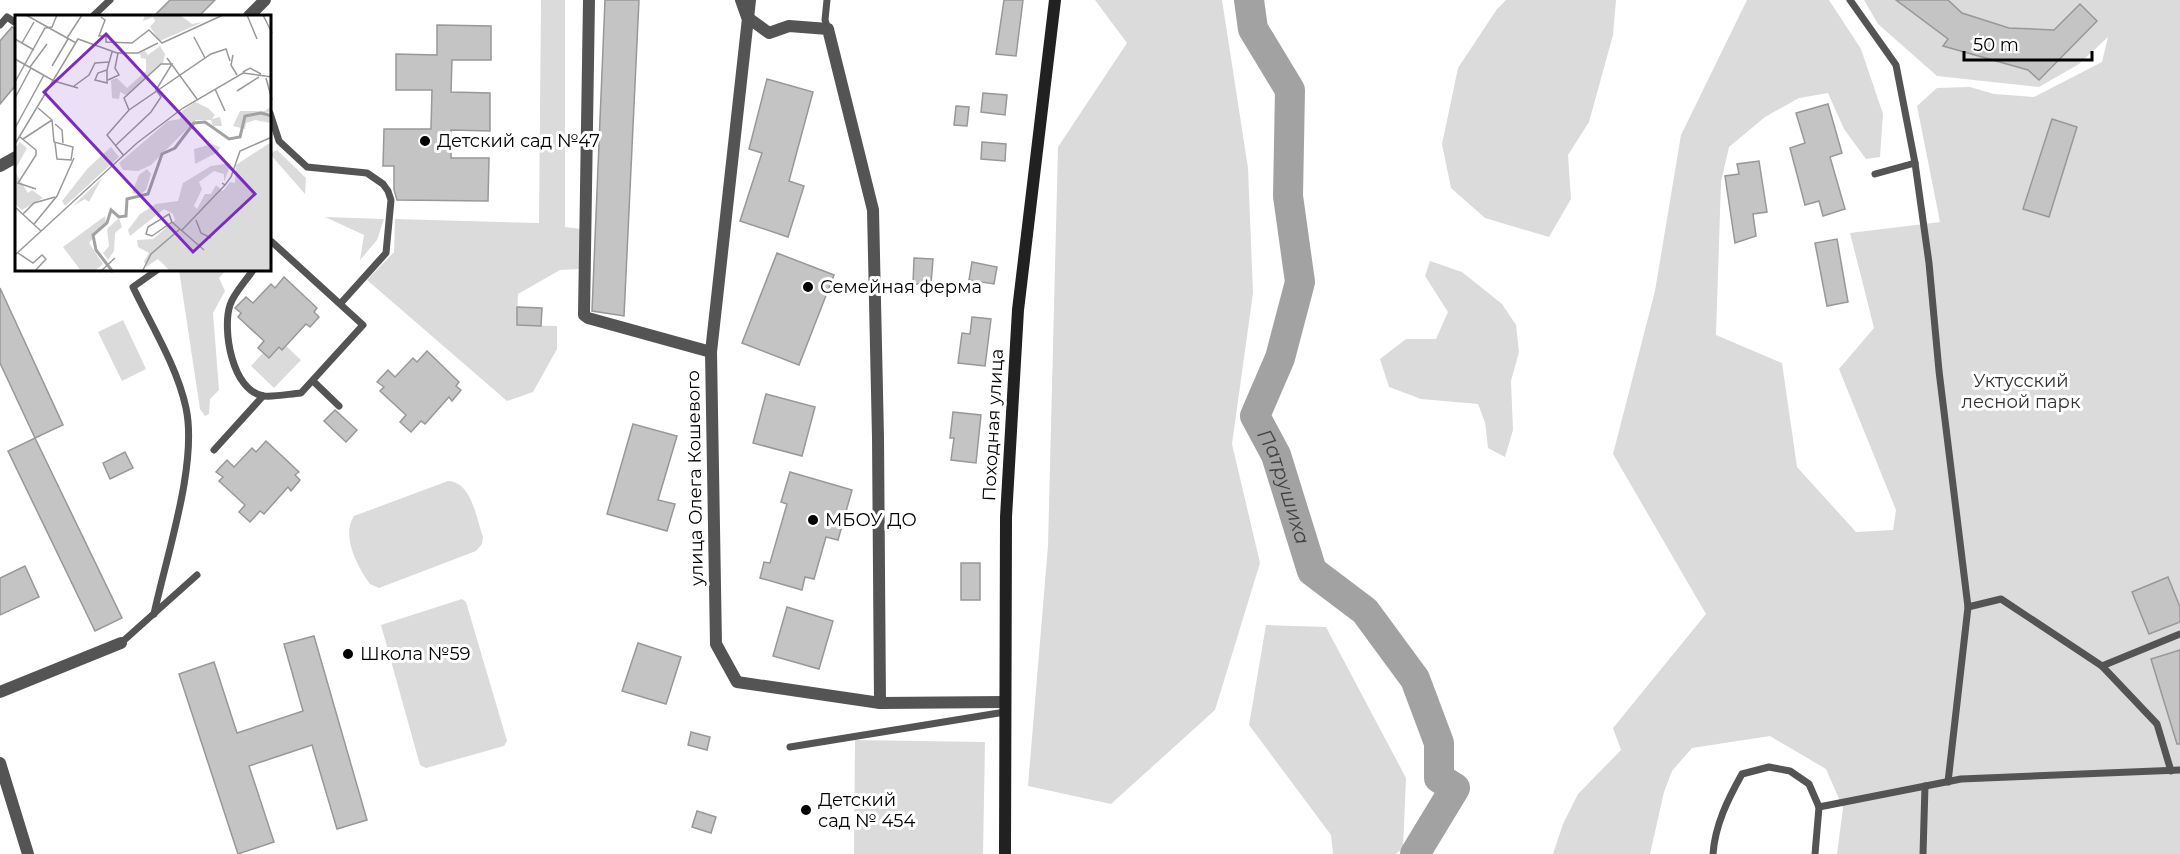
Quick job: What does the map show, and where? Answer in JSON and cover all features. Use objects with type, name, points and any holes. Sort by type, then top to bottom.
[{"type":"main road","name":"Походная улица","points":[[1005,854],[1006,518],[1018,310],[1054,0]]},
{"type":"street","points":[[250,15],[265,0]]},
{"type":"street","points":[[589,0],[584,315],[711,352]]},
{"type":"street","points":[[741,0],[747,17],[769,33],[789,26],[828,29],[873,210],[880,703]]},
{"type":"street","name":"улица Олега Кошевого","points":[[750,0],[711,352],[716,644],[737,682],[880,703],[1005,707]]},
{"type":"street","points":[[0,166],[15,158]]},
{"type":"street","points":[[0,692],[121,643]]},
{"type":"street","points":[[0,763],[28,854]]},
{"type":"lane","points":[[94,15],[110,0]]},
{"type":"lane","points":[[827,0],[825,20],[828,29]]},
{"type":"lane","points":[[1850,0],[1896,65],[1915,163],[1929,263],[1939,371],[1968,608],[1948,782]]},
{"type":"lane","points":[[0,25],[7,17],[15,22]]},
{"type":"lane","points":[[272,119],[279,141],[307,167],[367,173],[383,183],[388,191],[391,200],[386,253],[341,303]]},
{"type":"lane","points":[[1875,174],[1915,163]]},
{"type":"lane","points":[[252,272],[231,303],[226,324],[232,358],[238,375],[251,391],[263,396],[301,393],[363,325],[272,244]]},
{"type":"lane","points":[[154,272],[133,286],[175,375],[186,409],[187,448],[174,532],[154,614]]},
{"type":"lane","points":[[313,381],[339,406]]},
{"type":"lane","points":[[214,450],[263,396]]},
{"type":"lane","points":[[121,643],[197,575]]},
{"type":"lane","points":[[1968,608],[2001,599],[2102,666],[2157,724],[2171,771]]},
{"type":"lane","points":[[2102,666],[2180,634]]},
{"type":"lane","points":[[790,747],[1005,707]]},
{"type":"lane","points":[[1713,854],[1714,840],[1728,799],[1742,774],[1769,767],[1790,771],[1809,784],[1819,807],[1815,854]]},
{"type":"lane","points":[[1819,807],[1948,782],[2180,771]]},
{"type":"lane","points":[[1923,854],[1925,786]]},
{"type":"green space","points":[[541,0],[565,0],[565,227],[582,229],[580,269],[560,270],[518,294],[517,325],[557,326],[557,349],[533,392],[507,401],[367,280],[394,252],[395,219],[539,223]]},
{"type":"green space","points":[[1095,0],[1222,0],[1248,168],[1253,293],[1232,444],[1260,563],[1215,710],[1111,804],[1028,786],[1048,546],[1058,147],[1127,43]]},
{"type":"green space","points":[[1506,0],[1616,0],[1613,35],[1589,122],[1568,155],[1571,199],[1549,237],[1485,218],[1451,188],[1442,144],[1458,68],[1497,9]]},
{"type":"green space","name":"Уктусский лесной парк","points":[[1747,0],[1829,0],[1861,49],[1883,114],[1880,157],[1866,159],[1844,129],[1828,93],[1799,98],[1765,117],[1729,147],[1721,182],[1716,335],[1782,363],[1797,467],[1856,532],[1893,530],[1896,510],[1839,369],[1874,328],[1850,233],[1940,222],[1917,106],[1937,88],[1970,87],[1994,94],[2034,97],[2102,62],[2108,37],[2079,64],[2039,87],[1937,76],[1878,24],[1864,0],[2180,0],[2180,854],[1837,854],[1843,808],[1826,769],[1770,736],[1692,748],[1672,771],[1664,792],[1650,854],[1553,854],[1563,824],[1578,794],[1621,750],[1613,728],[1706,614],[1613,454],[1655,291],[1681,135]]},
{"type":"green space","points":[[277,150],[306,178],[305,194],[272,156],[272,153]]},
{"type":"green space","points":[[325,217],[384,219],[377,240],[360,260],[364,235]]},
{"type":"green space","points":[[1430,261],[1462,272],[1502,304],[1516,325],[1519,352],[1511,381],[1513,430],[1505,457],[1488,448],[1485,422],[1478,404],[1421,399],[1389,387],[1380,359],[1406,339],[1436,339],[1448,312],[1425,276]]},
{"type":"green space","points":[[179,272],[224,272],[219,278],[225,291],[213,313],[219,390],[210,399],[209,414],[205,416],[200,409]]},
{"type":"green space","points":[[123,320],[146,369],[122,381],[98,332]]},
{"type":"green space","points":[[286,346],[301,360],[274,388],[251,366],[263,353],[269,358],[279,347],[282,350]]},
{"type":"green space","points":[[448,481],[456,483],[468,494],[483,537],[482,544],[476,551],[379,588],[370,584],[352,550],[349,532],[354,516]]},
{"type":"green space","points":[[462,599],[466,602],[507,741],[504,746],[426,768],[420,765],[381,625]]},
{"type":"green space","points":[[1266,625],[1326,627],[1406,778],[1403,848],[1396,854],[1333,854],[1331,835],[1249,725]]},
{"type":"green space","points":[[855,740],[985,742],[983,854],[854,854]]},
{"type":"building","points":[[170,0],[215,0],[200,15],[155,15]]},
{"type":"building","points":[[605,0],[639,0],[624,316],[592,311]]},
{"type":"building","points":[[1004,0],[1023,0],[1016,56],[996,54]]},
{"type":"building","points":[[1896,0],[1948,0],[1962,13],[2009,28],[2054,30],[2080,4],[2097,21],[2039,80],[2028,70],[1943,46],[1948,39]]},
{"type":"building","points":[[437,25],[491,26],[491,60],[452,60],[451,92],[490,93],[490,131],[451,130],[451,158],[489,158],[488,201],[397,200],[394,190],[394,166],[383,166],[384,129],[431,129],[432,90],[396,90],[396,54],[437,55]]},
{"type":"building","points":[[12,27],[15,28],[15,86],[0,104],[0,41]]},
{"type":"building","points":[[767,79],[813,92],[789,181],[804,186],[788,237],[740,221],[762,153],[749,149]]},
{"type":"building","points":[[983,93],[1007,95],[1005,115],[981,112]]},
{"type":"building","points":[[1828,104],[1842,153],[1830,157],[1845,209],[1823,216],[1819,201],[1805,205],[1790,148],[1805,143],[1796,113]]},
{"type":"building","points":[[956,106],[969,107],[967,126],[954,125]]},
{"type":"building","points":[[2052,119],[2077,127],[2049,217],[2023,209]]},
{"type":"building","points":[[982,142],[1006,144],[1005,161],[981,159]]},
{"type":"building","points":[[1759,161],[1767,212],[1753,214],[1756,236],[1735,243],[1725,176],[1739,174],[1737,164]]},
{"type":"building","points":[[1837,239],[1848,302],[1827,306],[1815,243]]},
{"type":"building","points":[[777,253],[834,275],[799,365],[742,343]]},
{"type":"building","points":[[914,258],[933,259],[931,284],[913,284]]},
{"type":"building","points":[[972,262],[997,267],[994,284],[969,280]]},
{"type":"building","points":[[284,277],[317,308],[314,312],[319,317],[310,327],[306,324],[282,350],[279,347],[269,358],[258,348],[264,341],[238,317],[241,313],[235,308],[246,297],[253,303],[271,284],[275,288]]},
{"type":"building","points":[[0,288],[63,425],[35,438],[0,363]]},
{"type":"building","points":[[517,307],[542,308],[541,326],[517,325]]},
{"type":"building","points":[[972,317],[991,319],[985,366],[958,363],[962,333],[970,334]]},
{"type":"building","points":[[427,351],[459,382],[456,386],[461,390],[452,401],[449,397],[425,424],[421,421],[411,432],[400,422],[406,415],[380,391],[384,387],[377,382],[388,370],[395,377],[413,358],[417,362]]},
{"type":"building","points":[[766,394],[815,407],[802,456],[753,443]]},
{"type":"building","points":[[335,410],[357,430],[346,442],[324,421]]},
{"type":"building","points":[[953,412],[981,415],[976,463],[951,460],[954,438],[950,438]]},
{"type":"building","points":[[633,424],[677,436],[658,500],[675,504],[667,531],[607,514]]},
{"type":"building","points":[[35,438],[122,618],[95,631],[8,451]]},
{"type":"building","points":[[266,441],[299,472],[295,475],[300,480],[291,491],[288,487],[264,514],[260,511],[250,522],[239,512],[245,505],[219,481],[223,477],[216,472],[227,460],[234,467],[252,448],[256,452]]},
{"type":"building","points":[[125,452],[133,468],[110,479],[103,463]]},
{"type":"building","name":"МБОУ ДО","points":[[790,472],[852,490],[838,540],[826,537],[814,579],[805,577],[802,590],[760,578],[764,562],[770,563],[787,504],[781,502]]},
{"type":"building","points":[[961,563],[980,563],[980,600],[961,600]]},
{"type":"building","points":[[25,566],[39,597],[0,615],[0,578]]},
{"type":"building","points":[[2168,577],[2180,607],[2180,622],[2149,634],[2132,592]]},
{"type":"building","points":[[787,607],[833,621],[819,669],[773,656]]},
{"type":"building","points":[[314,636],[367,820],[337,829],[312,745],[249,766],[274,842],[238,854],[179,674],[214,662],[237,733],[303,711],[284,644]]},
{"type":"building","points":[[638,643],[681,657],[666,704],[622,691]]},
{"type":"building","points":[[2180,650],[2180,744],[2177,744],[2151,659]]},
{"type":"building","points":[[691,732],[710,737],[707,750],[688,745]]},
{"type":"building","points":[[697,811],[716,817],[711,833],[692,827]]},
{"type":"waterway","name":"Патрушиха","points":[[1249,0],[1253,29],[1290,90],[1288,196],[1300,282],[1280,358],[1255,416],[1276,455],[1312,571],[1365,611],[1415,679],[1439,743],[1439,778],[1455,788],[1415,854]]},
{"type":"place","name":"Детский сад №47","points":[[425,141]]},
{"type":"place","name":"Семейная ферма","points":[[808,287]]},
{"type":"place","name":"МБОУ ДО","points":[[813,520]]},
{"type":"place","name":"Школа №59","points":[[348,654]]},
{"type":"place","name":"Детский сад № 454","points":[[806,810]]}]
